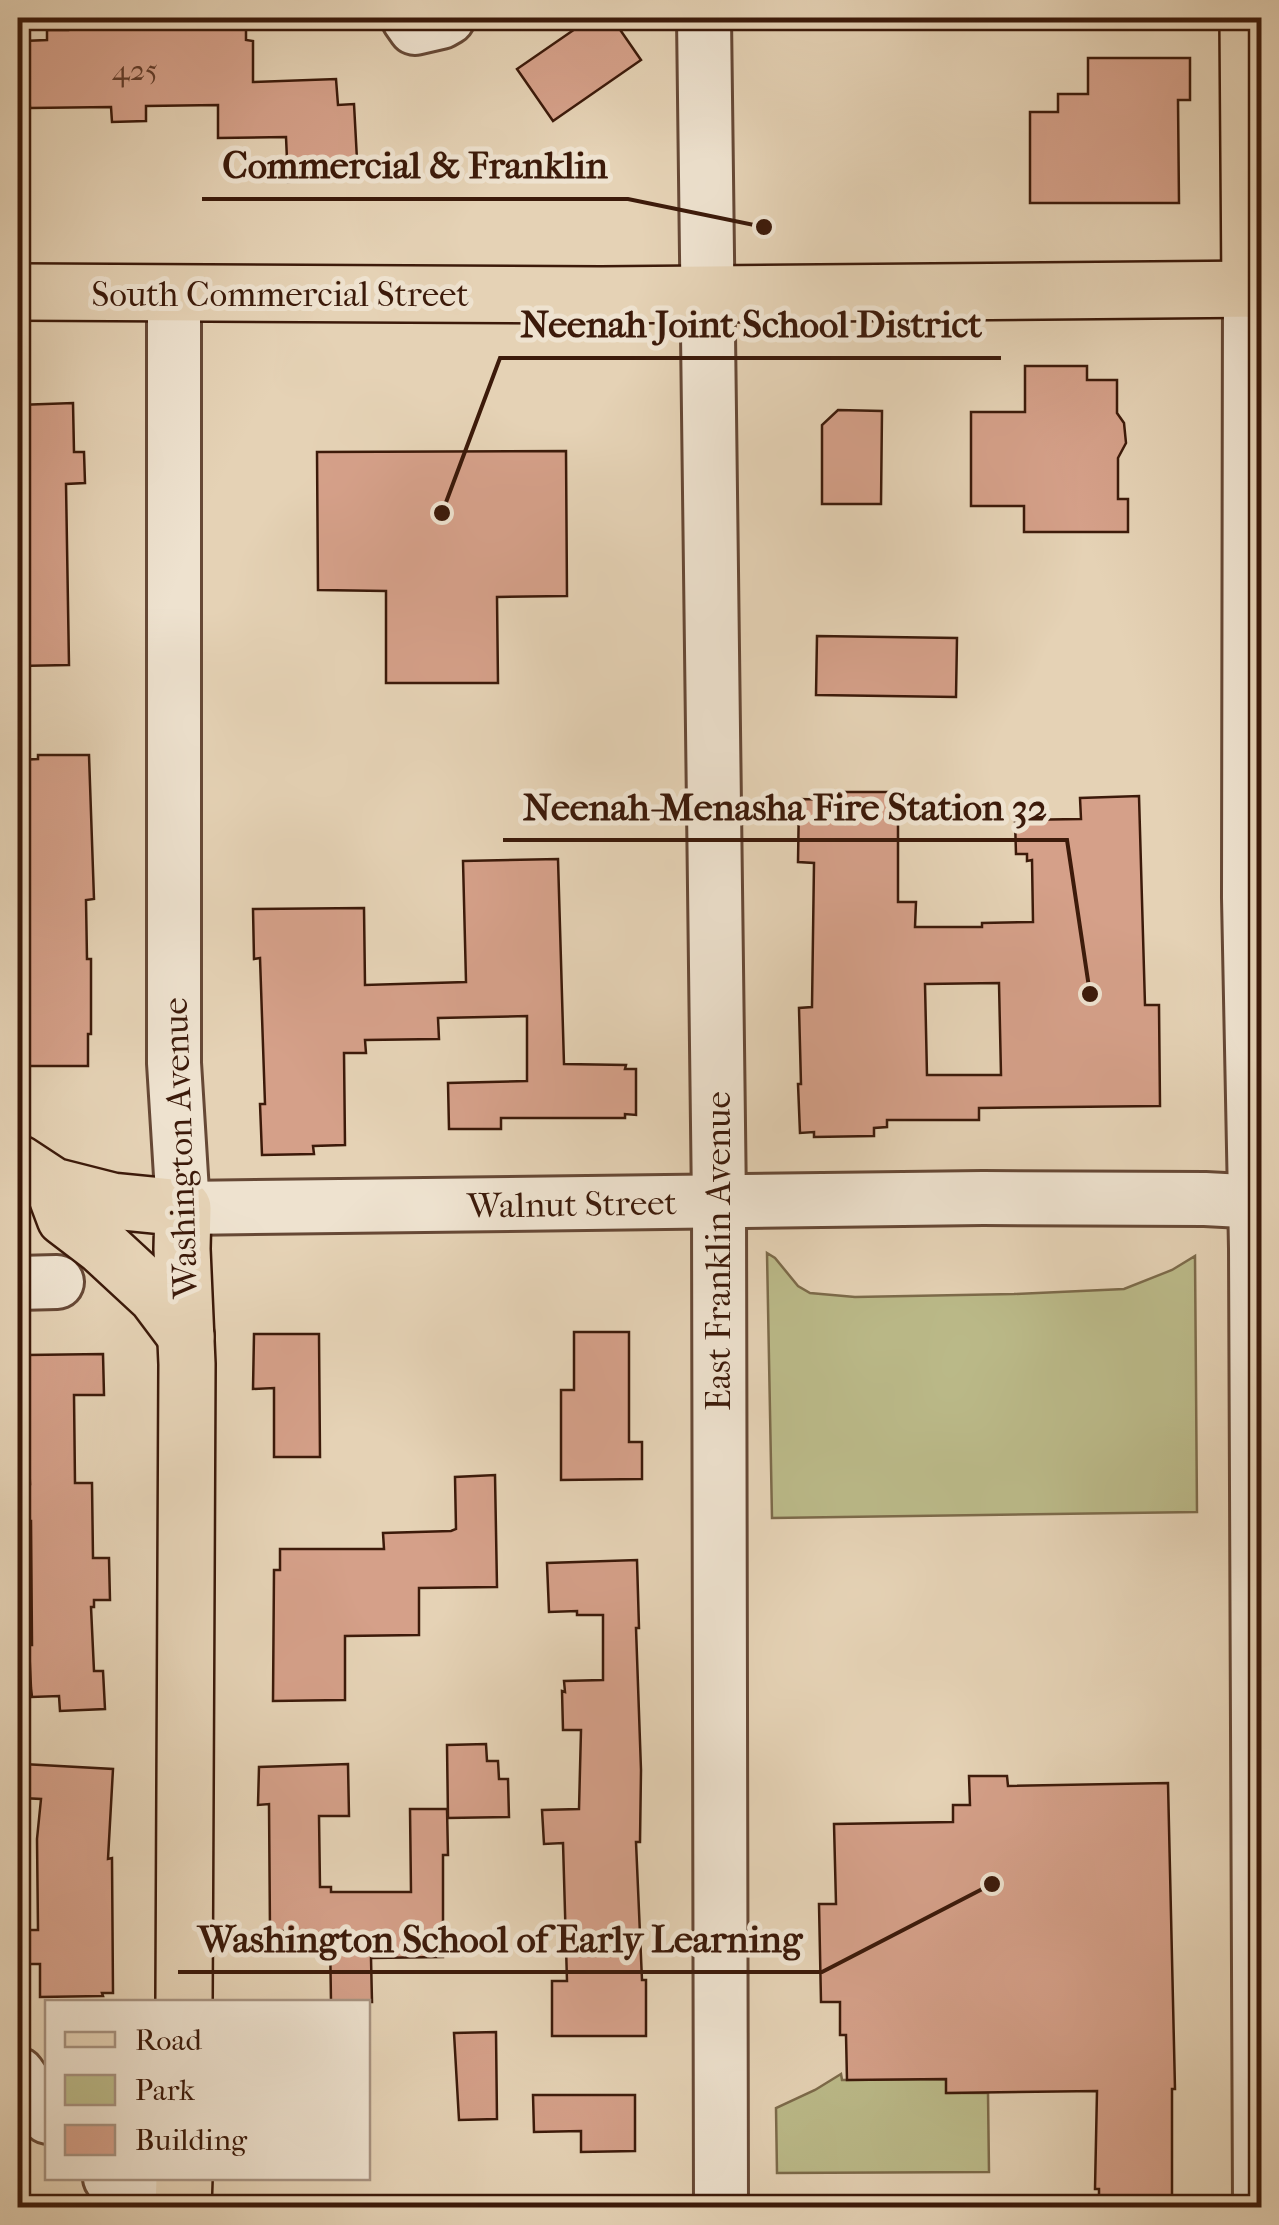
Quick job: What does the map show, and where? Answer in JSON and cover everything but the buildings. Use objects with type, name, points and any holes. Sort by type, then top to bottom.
[{"type":"main road","points":[[1248,18],[1256,290]]},
{"type":"main road","name":"South Commercial Street","points":[[18,292],[708,294],[1256,290]]},
{"type":"main road","points":[[35,1174],[112,1201],[183,1208]]},
{"type":"main road","points":[[35,1174],[65,1218],[156,1296],[186,1336]]},
{"type":"main road","name":"Washington Avenue","points":[[183,1208],[184,2000]]},
{"type":"street","name":"East Franklin Avenue","points":[[704,18],[719,1203],[721,2208]]},
{"type":"street","points":[[1256,290],[1249,883],[1258,1202],[1260,2208]]},
{"type":"street","name":"Washington Avenue","points":[[174,293],[174,1063],[183,1208]]},
{"type":"street","name":"Walnut Street","points":[[183,1208],[983,1198],[1258,1202]]},
{"type":"street","points":[[113,2180],[184,2196]]},
{"type":"green space","points":[[767,1253],[798,1286],[810,1293],[855,1297],[1124,1289],[1172,1270],[1195,1256],[1197,1512],[772,1518]]},
{"type":"green space","points":[[841,2074],[842,2080],[946,2079],[947,2093],[988,2093],[989,2172],[777,2173],[776,2108]]},
{"type":"place","name":"Commercial & Franklin","points":[[764,227]]},
{"type":"place","name":"Neenah Joint School District","points":[[442,513]]},
{"type":"place","name":"Neenah-Menasha Fire Station 32","points":[[1090,994]]},
{"type":"place","name":"Washington School of Early Learning","points":[[992,1884]]}]
